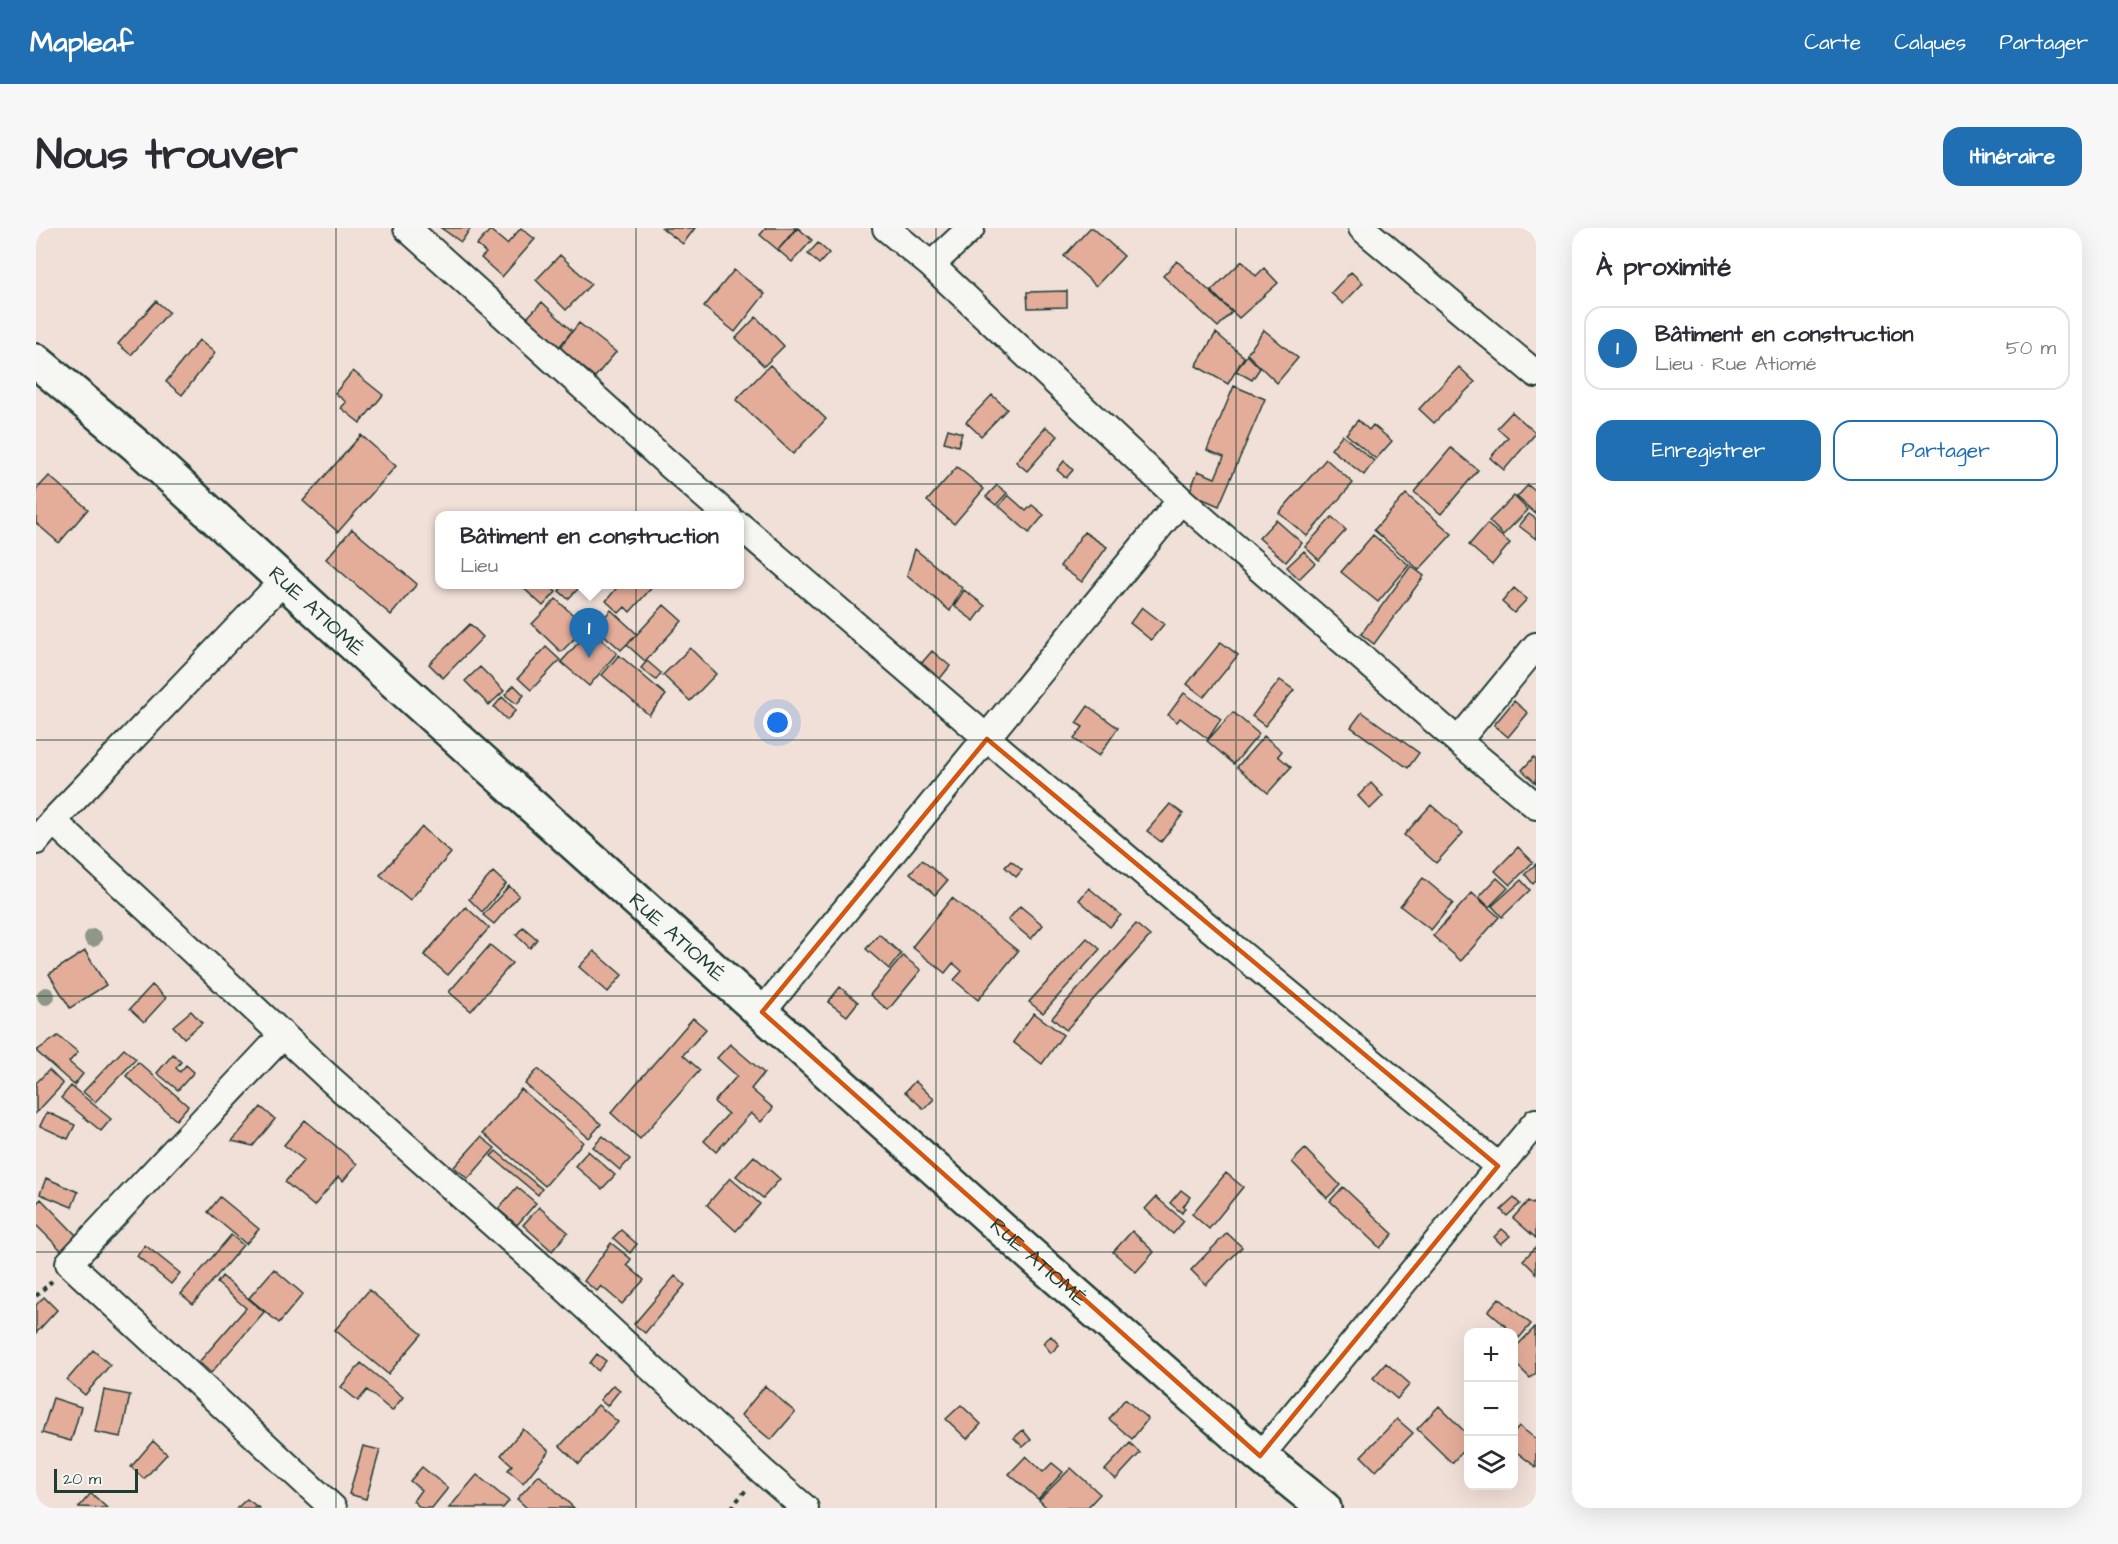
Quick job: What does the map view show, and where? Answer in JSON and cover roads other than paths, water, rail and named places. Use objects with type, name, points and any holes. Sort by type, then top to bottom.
[{"type":"street","points":[[407,228],[722,511]]},
{"type":"street","points":[[886,228],[931,265],[1181,500],[1536,806]]},
{"type":"street","points":[[931,265],[971,228]]},
{"type":"street","points":[[1362,228],[1536,374]]},
{"type":"street","name":"RUE ATIOMÉ","points":[[36,361],[136,446],[1005,1232],[1260,1456],[1323,1508]]},
{"type":"street","points":[[762,1012],[1181,500]]},
{"type":"street","points":[[744,529],[1177,901],[1498,1166]]},
{"type":"street","points":[[36,841],[284,580]]},
{"type":"street","points":[[1458,741],[1536,646]]},
{"type":"street","points":[[53,821],[283,1035],[563,1286],[762,1471],[805,1508]]},
{"type":"street","points":[[283,1035],[69,1263],[333,1508]]},
{"type":"street","points":[[1260,1456],[1536,1122]]},
{"type":"place","name":"Bâtiment en construction","points":[[589,658]]}]
